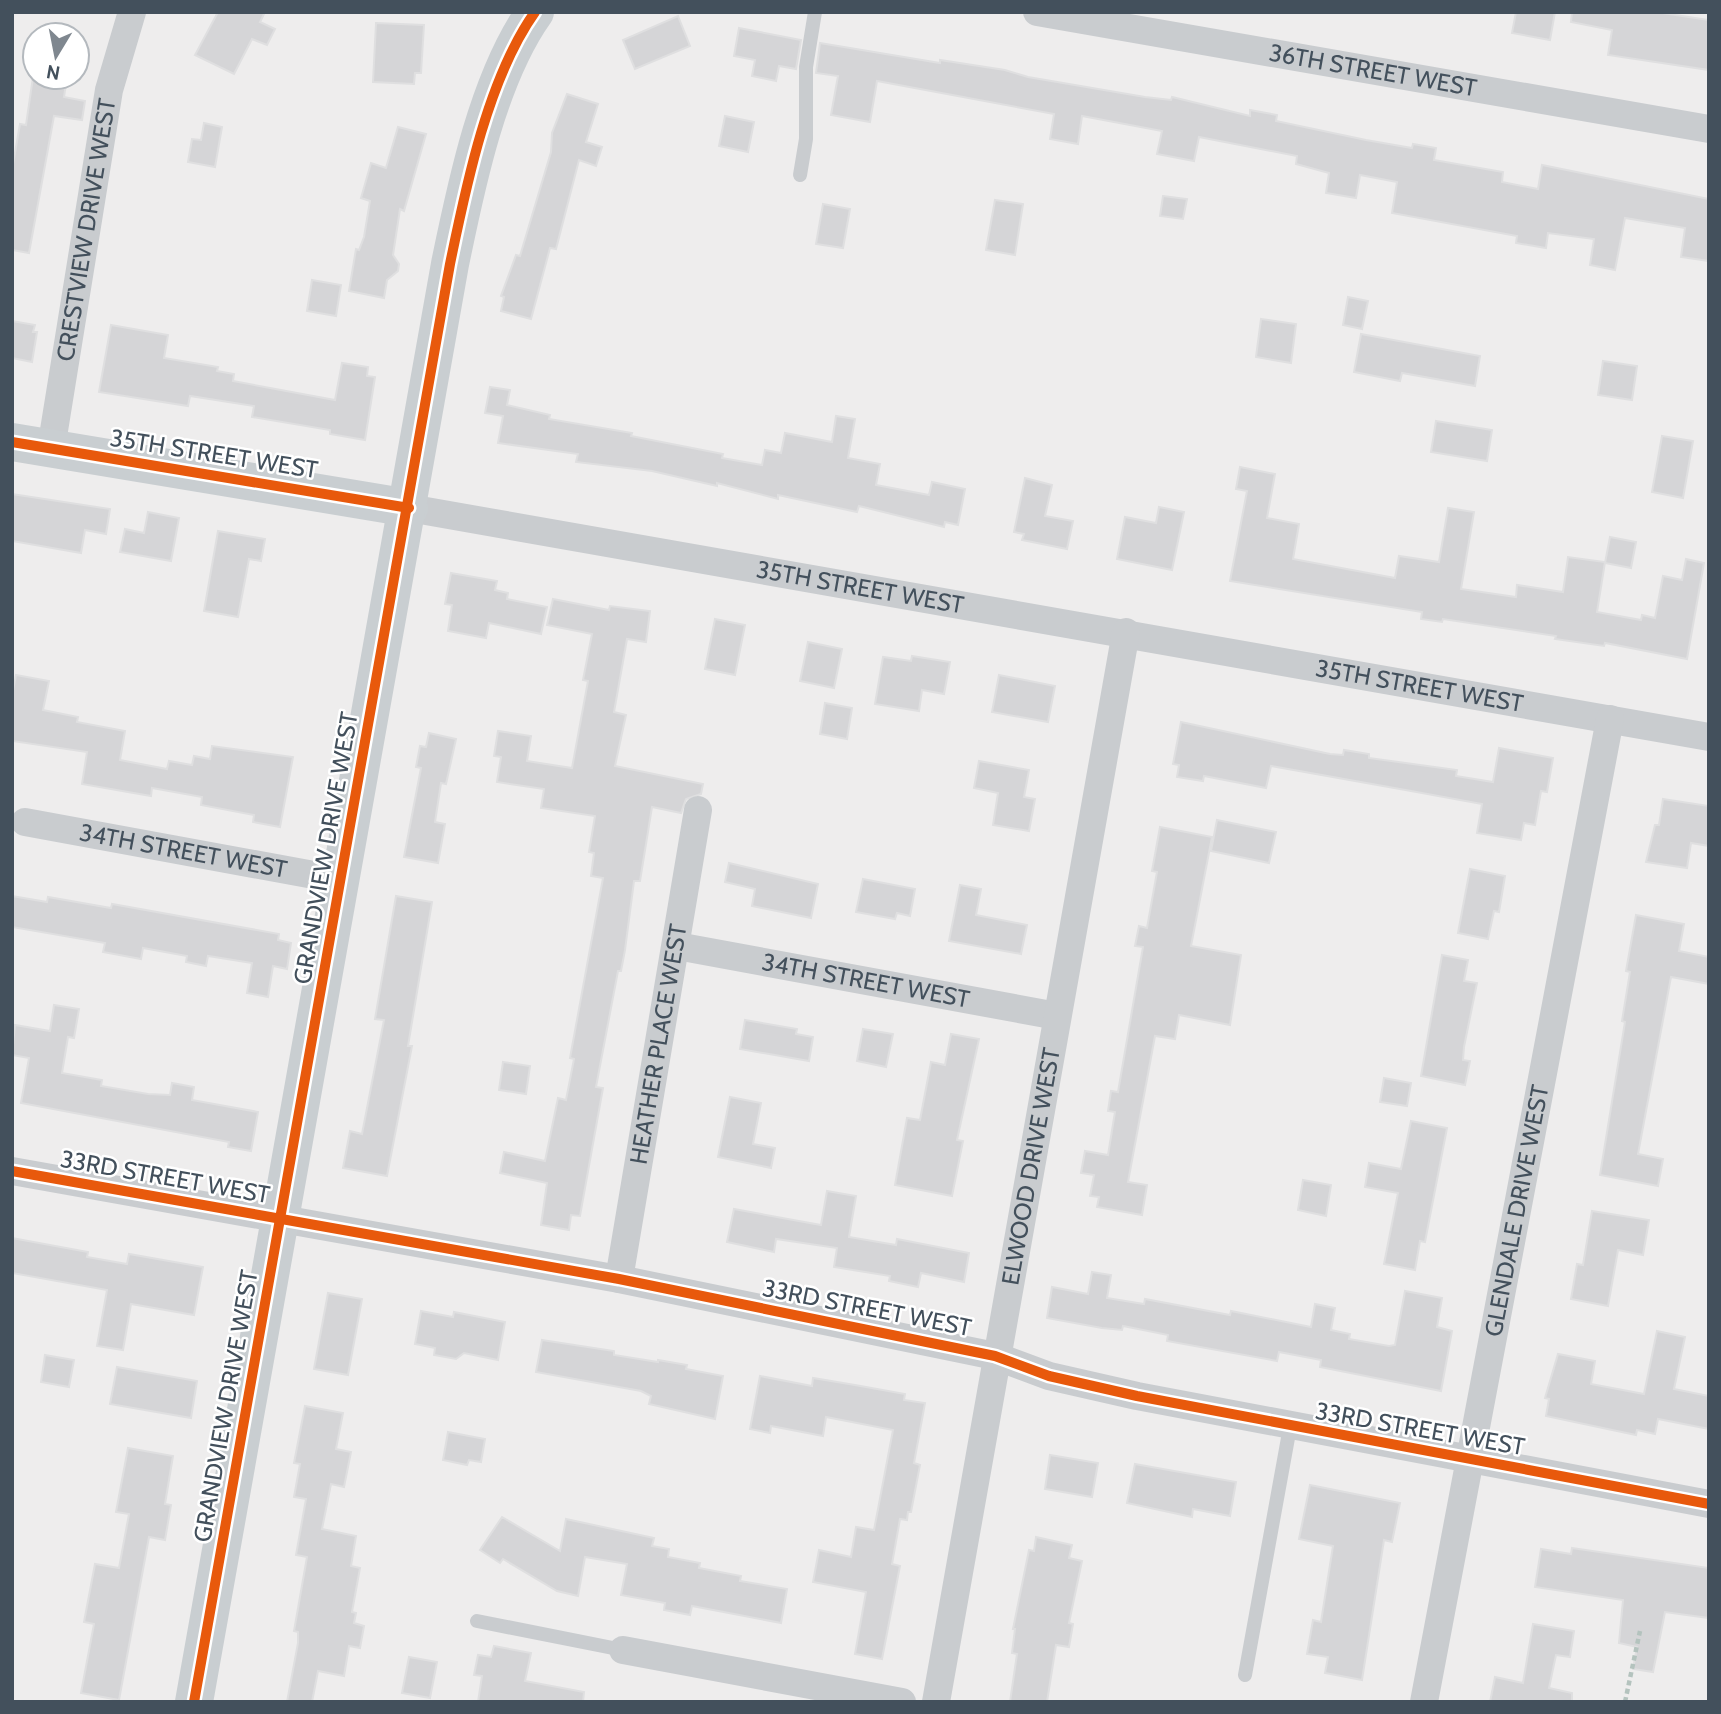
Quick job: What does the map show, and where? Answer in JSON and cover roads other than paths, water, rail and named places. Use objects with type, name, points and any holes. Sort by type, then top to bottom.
[{"type":"street","name":"CRESTVIEW DRIVE WEST","points":[[51,449],[109,90],[132,12]]},
{"type":"street","name":"GRANDVIEW DRIVE WEST","points":[[194,1702],[409,508],[450,264],[473,163],[506,66],[534,12]]},
{"type":"street","name":"36TH STREET WEST","points":[[1037,12],[1709,129]]},
{"type":"street","name":"35TH STREET WEST","points":[[12,442],[1126,632],[1709,737]]},
{"type":"street","name":"ELWOOD DRIVE WEST","points":[[936,1702],[995,1356],[1126,632]]},
{"type":"street","name":"GLENDALE DRIVE WEST","points":[[1424,1702],[1610,719]]},
{"type":"street","name":"HEATHER PLACE WEST","points":[[619,1279],[698,810]]},
{"type":"street","name":"34TH STREET WEST","points":[[25,821],[341,880]]},
{"type":"street","name":"34TH STREET WEST","points":[[677,946],[1056,1016]]},
{"type":"street","name":"33RD STREET WEST","points":[[12,1171],[619,1279],[995,1356],[1049,1376],[1290,1427],[1709,1504]]},
{"type":"street","points":[[624,1650],[902,1702]]},
{"type":"lane","points":[[800,175],[806,139],[806,67],[815,12]]},
{"type":"lane","points":[[1245,1675],[1290,1427]]},
{"type":"lane","points":[[477,1621],[624,1650]]}]
